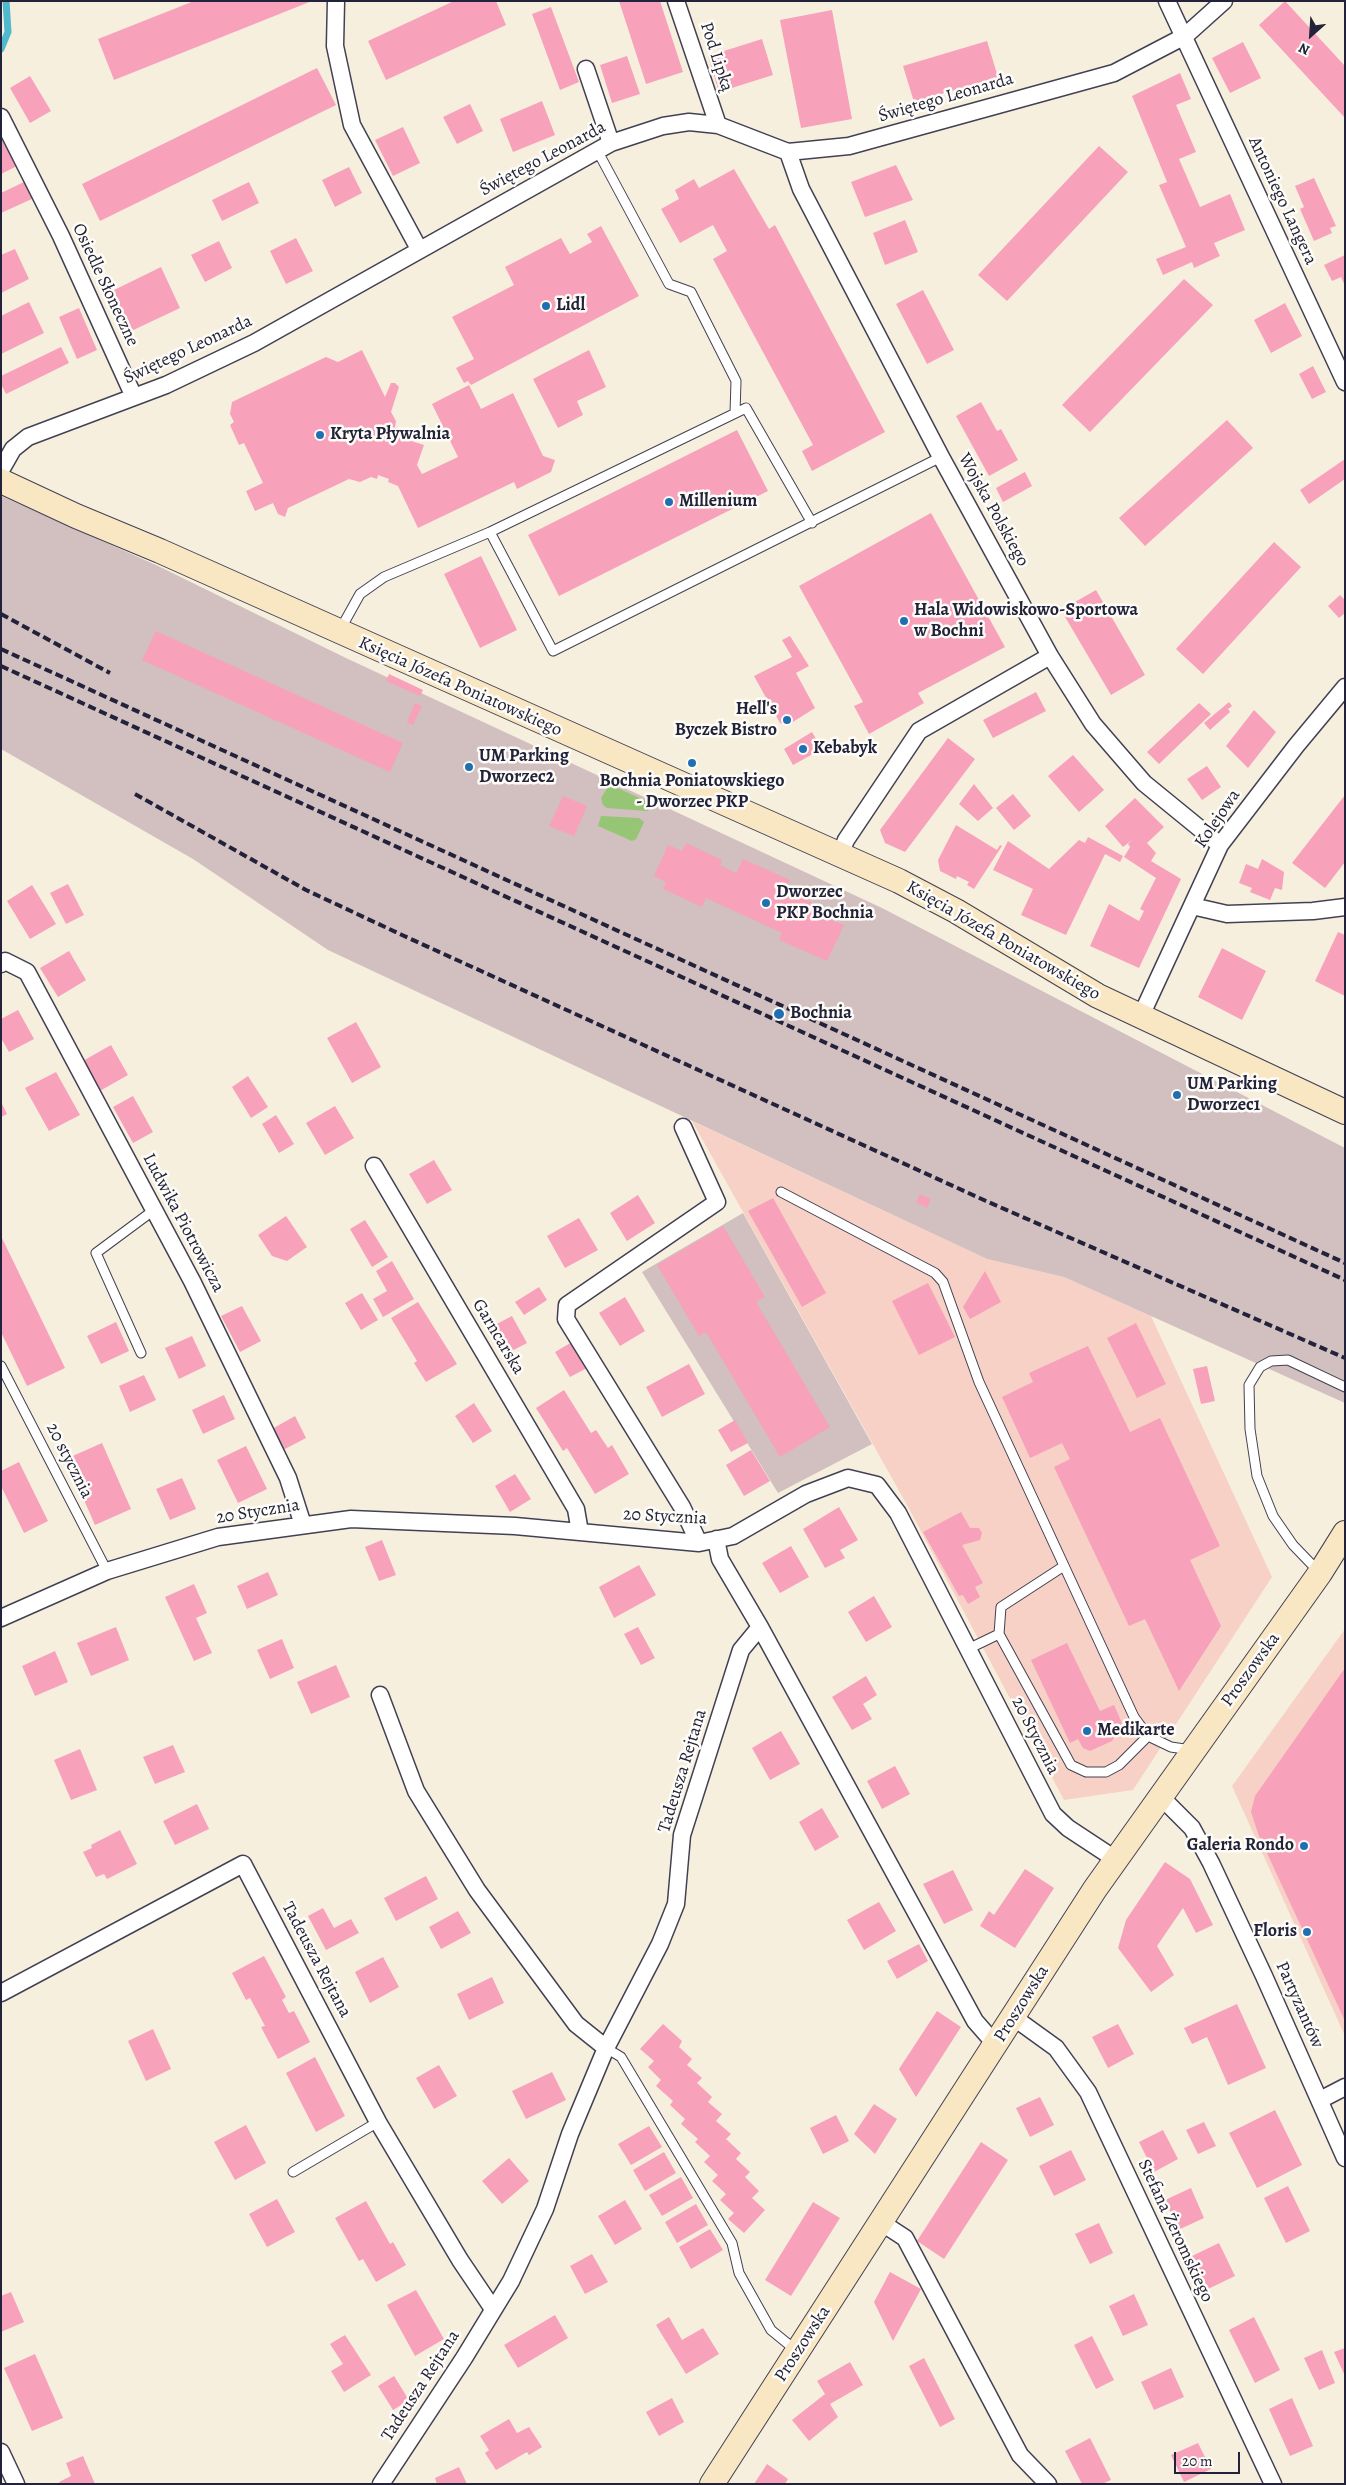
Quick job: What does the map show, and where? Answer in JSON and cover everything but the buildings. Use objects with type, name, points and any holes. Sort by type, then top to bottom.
[{"type":"main road","name":"Księcia Józefa Poniatowskiego","points":[[1,481],[76,516],[160,551],[840,854],[956,911],[1098,996],[1140,1018],[1345,1112]]},
{"type":"main road","name":"Proszowska","points":[[712,2484],[1115,1859],[1320,1573],[1345,1533]]},
{"type":"street","points":[[336,1],[335,46],[352,125],[419,249]]},
{"type":"street","name":"Pod Lipką","points":[[676,1],[718,125]]},
{"type":"street","name":"Antoniego Langera","points":[[1167,1],[1345,382]]},
{"type":"street","name":"Świętego Leonarda","points":[[1,470],[13,449],[28,437],[166,385],[254,343],[604,146],[663,126],[689,122],[718,125],[788,152],[849,146],[1114,72],[1185,36],[1224,1]]},
{"type":"street","points":[[586,69],[604,146]]},
{"type":"street","name":"Osiedle Słoneczne","points":[[1,117],[38,189],[134,397]]},
{"type":"street","name":"Wojska Polskiego","points":[[788,152],[801,189],[941,457],[1050,656],[1093,724],[1144,783],[1220,845]]},
{"type":"street","points":[[840,854],[846,840],[919,731],[1050,656]]},
{"type":"street","name":"Kolejowa","points":[[1140,1018],[1220,845],[1296,746],[1345,687]]},
{"type":"street","points":[[1192,906],[1227,914],[1313,911],[1345,907]]},
{"type":"street","name":"Ludwika Piotrowicza","points":[[1,964],[5,961],[27,972],[192,1281],[288,1478],[303,1525]]},
{"type":"street","points":[[683,1127],[716,1202],[567,1305],[566,1319],[682,1507],[699,1543]]},
{"type":"street","name":"Garncarska","points":[[374,1166],[576,1509],[580,1532]]},
{"type":"street","name":"20 Stycznia","points":[[1,1618],[107,1571],[218,1537],[351,1519],[516,1526],[699,1543],[733,1536],[806,1494],[848,1478],[877,1485],[898,1513],[1053,1814],[1068,1828],[1115,1859]]},
{"type":"street","points":[[716,1540],[720,1560],[760,1627],[975,2021],[996,2045]]},
{"type":"street","name":"Tadeusza Rejtana","points":[[381,2484],[511,2281],[546,2209],[570,2134],[606,2048],[660,1944],[676,1904],[682,1835],[741,1650],[760,1627]]},
{"type":"street","points":[[380,1695],[416,1790],[477,1890],[576,2024],[606,2048]]},
{"type":"street","name":"Partyzantów","points":[[1161,1797],[1192,1828],[1211,1863],[1345,2158]]},
{"type":"street","name":"Tadeusza Rejtana","points":[[1,1993],[243,1864],[378,2122],[460,2260],[494,2309]]},
{"type":"street","name":"Stefana Żeromskiego","points":[[1013,2017],[1056,2048],[1088,2092],[1273,2484]]},
{"type":"street","points":[[1320,2100],[1345,2087]]},
{"type":"street","points":[[882,2223],[905,2238],[1020,2455],[1048,2484]]},
{"type":"street","points":[[1,2452],[16,2484]]},
{"type":"lane","points":[[604,146],[669,284],[691,292],[736,381],[735,413]]},
{"type":"lane","points":[[339,632],[360,594],[384,577],[490,532],[746,408],[812,524]]},
{"type":"lane","points":[[490,532],[552,651],[812,524],[941,457]]},
{"type":"lane","points":[[782,1192],[935,1273],[943,1282],[979,1382],[1134,1717],[1148,1736],[1171,1747],[1193,1750]]},
{"type":"lane","points":[[141,1353],[96,1253],[154,1210]]},
{"type":"lane","points":[[1320,1573],[1293,1545],[1273,1516],[1258,1476],[1250,1429],[1249,1385],[1260,1367],[1271,1362],[1288,1360],[1345,1387]]},
{"type":"lane","name":"20 stycznia","points":[[1,1366],[107,1571]]},
{"type":"lane","points":[[1064,1566],[1001,1607],[1000,1634],[1071,1765],[1086,1772],[1106,1772],[1119,1765],[1148,1736]]},
{"type":"lane","points":[[968,1649],[1000,1634]]},
{"type":"lane","points":[[606,2048],[621,2057],[732,2243],[739,2273],[771,2330],[798,2352]]},
{"type":"lane","points":[[293,2172],[378,2122]]},
{"type":"shaded area","points":[[1,496],[156,565],[346,658],[882,908],[1345,1148],[1345,1403],[1064,1277],[987,1259],[328,950],[193,859],[1,749]]},
{"type":"shaded area","points":[[692,1121],[987,1259],[1064,1277],[1151,1316],[1272,1577],[1133,1790],[1064,1800],[907,1505]]},
{"type":"shaded area","points":[[743,1213],[872,1444],[778,1493],[642,1272]]},
{"type":"shaded area","name":"Galeria Rondo","points":[[1345,1629],[1345,2036],[1232,1786]]},
{"type":"green space","points":[[608,787],[615,787],[651,803],[651,808],[647,811],[607,808],[603,805],[601,798]]},
{"type":"green space","points":[[601,816],[639,818],[644,822],[636,839],[632,841],[598,826]]},
{"type":"waterway","points":[[1,49],[8,32],[6,1]]},
{"type":"railway","points":[[1,614],[110,673]]},
{"type":"railway","points":[[1,649],[1345,1263]]},
{"type":"railway","points":[[1,666],[1345,1280]]},
{"type":"railway","points":[[135,794],[306,890],[402,935],[986,1201],[1345,1358]]},
{"type":"place","name":"Lidl","points":[[546,306]]},
{"type":"place","name":"Kryta Pływalnia","points":[[320,435]]},
{"type":"place","name":"Millenium","points":[[669,502]]},
{"type":"place","name":"Hala Widowiskowo-Sportowa w Bochni","points":[[904,621]]},
{"type":"place","name":"Hell's Byczek Bistro","points":[[787,720]]},
{"type":"place","name":"Kebabyk","points":[[803,749]]},
{"type":"place","name":"Bochnia Poniatowskiego - Dworzec PKP","points":[[692,763]]},
{"type":"place","name":"UM Parking Dworzec2","points":[[469,767]]},
{"type":"place","name":"Dworzec PKP Bochnia","points":[[766,903]]},
{"type":"place","name":"Bochnia","points":[[779,1014]]},
{"type":"place","name":"UM Parking Dworzec1","points":[[1177,1095]]},
{"type":"place","name":"Medikarte","points":[[1087,1731]]},
{"type":"place","name":"Galeria Rondo","points":[[1304,1846]]},
{"type":"place","name":"Floris","points":[[1307,1932]]}]
